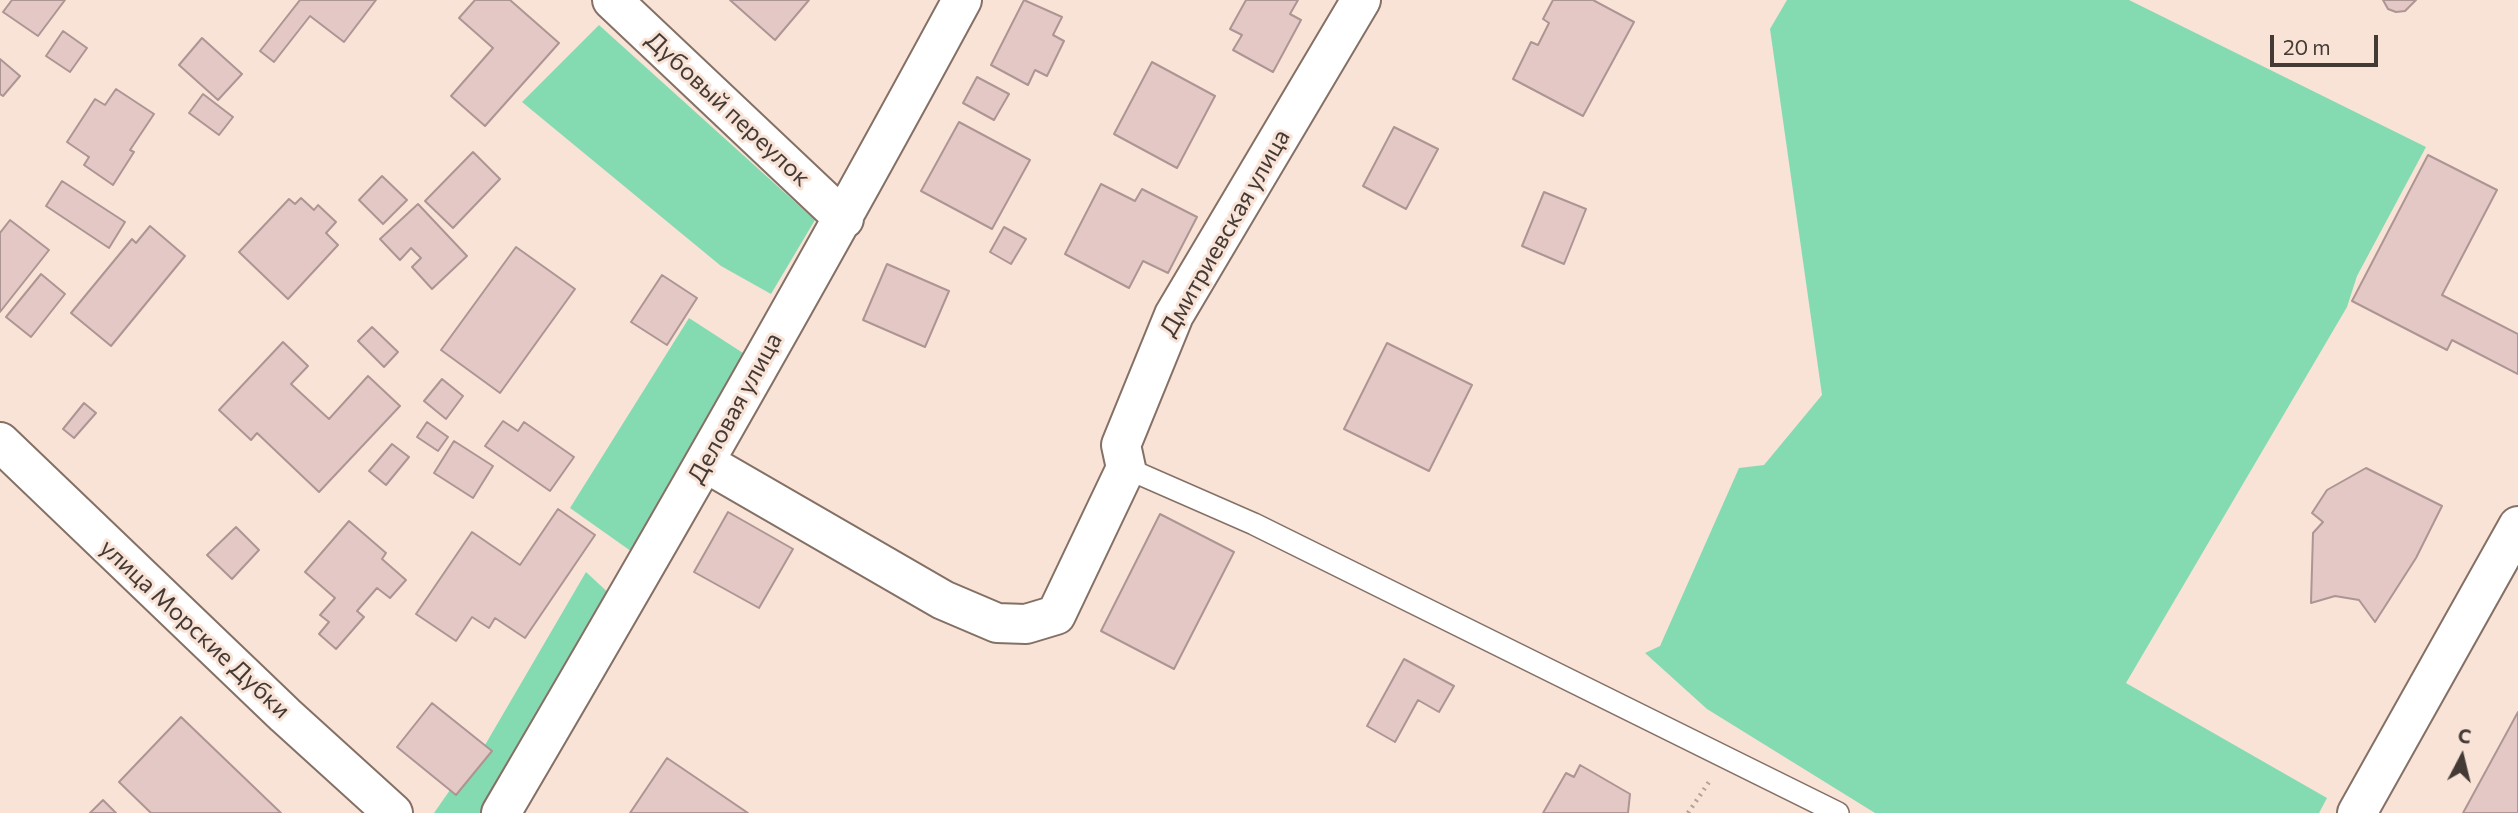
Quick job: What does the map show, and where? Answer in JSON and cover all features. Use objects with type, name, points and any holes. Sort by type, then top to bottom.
[{"type":"street","name":"Дубовый переулок","points":[[612,0],[844,219]]},
{"type":"street","name":"Деловая улица","points":[[501,813],[706,463],[774,335],[844,219],[962,0]]},
{"type":"street","name":"Дмитриевская улица","points":[[706,463],[943,600],[997,623],[1026,624],[1056,615],[1126,468],[1121,445],[1174,315],[1361,0]]},
{"type":"street","name":"улица Морские Дубки","points":[[0,442],[275,706],[393,813]]},
{"type":"street","points":[[2357,813],[2518,526]]},
{"type":"lane","points":[[1126,468],[1254,524],[1838,813]]},
{"type":"path","points":[[1688,813],[1726,756]]},
{"type":"green space","points":[[1787,0],[2129,0],[2426,147],[2357,276],[2347,307],[2126,683],[2327,798],[2319,813],[1875,813],[1707,709],[1645,653],[1660,646],[1739,468],[1764,465],[1822,395],[1770,29]]},
{"type":"green space","points":[[599,25],[815,220],[771,294],[721,266],[522,102]]},
{"type":"green space","points":[[689,318],[743,353],[635,554],[570,508]]},
{"type":"green space","points":[[586,572],[613,597],[488,813],[434,813],[450,790],[457,794],[491,751],[485,745]]},
{"type":"building","points":[[12,0],[65,0],[38,36],[3,12]]},
{"type":"building","points":[[300,0],[376,0],[344,42],[310,16],[274,62],[260,51]]},
{"type":"building","points":[[475,0],[510,0],[559,43],[485,126],[451,96],[493,48],[459,18]]},
{"type":"building","points":[[730,0],[809,0],[775,40]]},
{"type":"building","points":[[1024,0],[1062,17],[1053,35],[1064,41],[1047,76],[1035,70],[1028,85],[991,65]]},
{"type":"building","points":[[1246,0],[1298,0],[1290,14],[1301,20],[1273,72],[1233,50],[1242,35],[1230,29]]},
{"type":"building","points":[[1553,0],[1593,0],[1634,22],[1583,116],[1513,79],[1531,42],[1538,45],[1549,23],[1543,19]]},
{"type":"building","points":[[2383,0],[2416,0],[2405,11],[2396,12],[2388,9]]},
{"type":"building","points":[[63,31],[87,48],[70,72],[46,56]]},
{"type":"building","points":[[202,38],[242,74],[218,100],[179,65]]},
{"type":"building","points":[[0,59],[20,76],[3,96],[0,94]]},
{"type":"building","points":[[1152,62],[1215,96],[1177,168],[1114,134]]},
{"type":"building","points":[[977,77],[1009,94],[994,120],[963,103]]},
{"type":"building","points":[[116,89],[154,114],[130,150],[134,152],[113,185],[84,165],[89,157],[67,142],[95,99],[105,105]]},
{"type":"building","points":[[203,94],[233,117],[219,135],[189,113]]},
{"type":"building","points":[[959,122],[1030,160],[992,229],[921,191]]},
{"type":"building","points":[[1394,127],[1438,149],[1406,209],[1363,186]]},
{"type":"building","points":[[473,152],[500,179],[453,228],[425,201]]},
{"type":"building","points":[[2428,155],[2497,190],[2442,295],[2518,334],[2518,374],[2452,340],[2447,350],[2352,301]]},
{"type":"building","points":[[382,176],[407,200],[383,224],[359,200]]},
{"type":"building","points":[[62,181],[125,222],[109,248],[46,206]]},
{"type":"building","points":[[1101,184],[1135,201],[1142,189],[1197,217],[1168,273],[1143,261],[1129,288],[1065,254]]},
{"type":"building","points":[[1544,192],[1586,209],[1564,264],[1522,246]]},
{"type":"building","points":[[301,198],[314,210],[318,205],[336,222],[326,233],[338,245],[288,299],[239,252],[289,199],[295,204]]},
{"type":"building","points":[[418,204],[467,256],[432,289],[412,267],[421,258],[411,248],[400,260],[380,239]]},
{"type":"building","points":[[10,220],[49,250],[0,312],[0,233]]},
{"type":"building","points":[[150,226],[185,256],[111,346],[71,313],[132,239],[136,243]]},
{"type":"building","points":[[1004,227],[1026,239],[1011,264],[990,252]]},
{"type":"building","points":[[516,247],[575,289],[500,393],[441,350]]},
{"type":"building","points":[[887,264],[949,291],[925,347],[863,320]]},
{"type":"building","points":[[41,274],[65,294],[31,337],[6,317]]},
{"type":"building","points":[[662,275],[697,298],[667,345],[631,322]]},
{"type":"building","points":[[372,327],[398,352],[384,367],[358,341]]},
{"type":"building","points":[[283,342],[308,366],[291,384],[329,419],[368,376],[400,406],[319,492],[257,433],[251,440],[219,410]]},
{"type":"building","points":[[1387,343],[1472,385],[1429,471],[1344,429]]},
{"type":"building","points":[[442,379],[463,396],[446,419],[424,401]]},
{"type":"building","points":[[84,403],[96,413],[74,438],[63,429]]},
{"type":"building","points":[[503,421],[518,431],[524,422],[574,457],[550,491],[485,446]]},
{"type":"building","points":[[427,422],[448,437],[438,451],[417,437]]},
{"type":"building","points":[[454,441],[493,466],[473,498],[434,473]]},
{"type":"building","points":[[392,444],[409,457],[386,485],[369,471]]},
{"type":"building","points":[[2366,468],[2442,506],[2416,558],[2375,622],[2359,600],[2335,596],[2311,603],[2313,533],[2323,522],[2312,513],[2327,490]]},
{"type":"building","points":[[558,509],[595,535],[525,638],[495,618],[489,628],[472,617],[456,641],[416,614],[472,532],[520,565]]},
{"type":"building","points":[[728,512],[793,549],[759,608],[694,572]]},
{"type":"building","points":[[1160,514],[1234,552],[1174,669],[1101,631]]},
{"type":"building","points":[[349,521],[386,553],[382,559],[406,580],[390,598],[377,588],[357,611],[364,617],[336,649],[319,634],[329,622],[320,615],[335,598],[305,572]]},
{"type":"building","points":[[236,527],[259,550],[232,579],[207,555]]},
{"type":"building","points":[[1404,659],[1454,686],[1439,712],[1418,700],[1395,742],[1367,726]]},
{"type":"building","points":[[432,703],[492,751],[456,795],[397,747]]},
{"type":"building","points":[[2518,712],[2518,813],[2463,813]]},
{"type":"building","points":[[181,717],[281,813],[151,813],[119,782]]},
{"type":"building","points":[[667,758],[748,813],[630,813]]},
{"type":"building","points":[[1580,765],[1630,794],[1628,813],[1543,813],[1566,773],[1574,777]]},
{"type":"building","points":[[103,800],[116,813],[90,813]]}]
